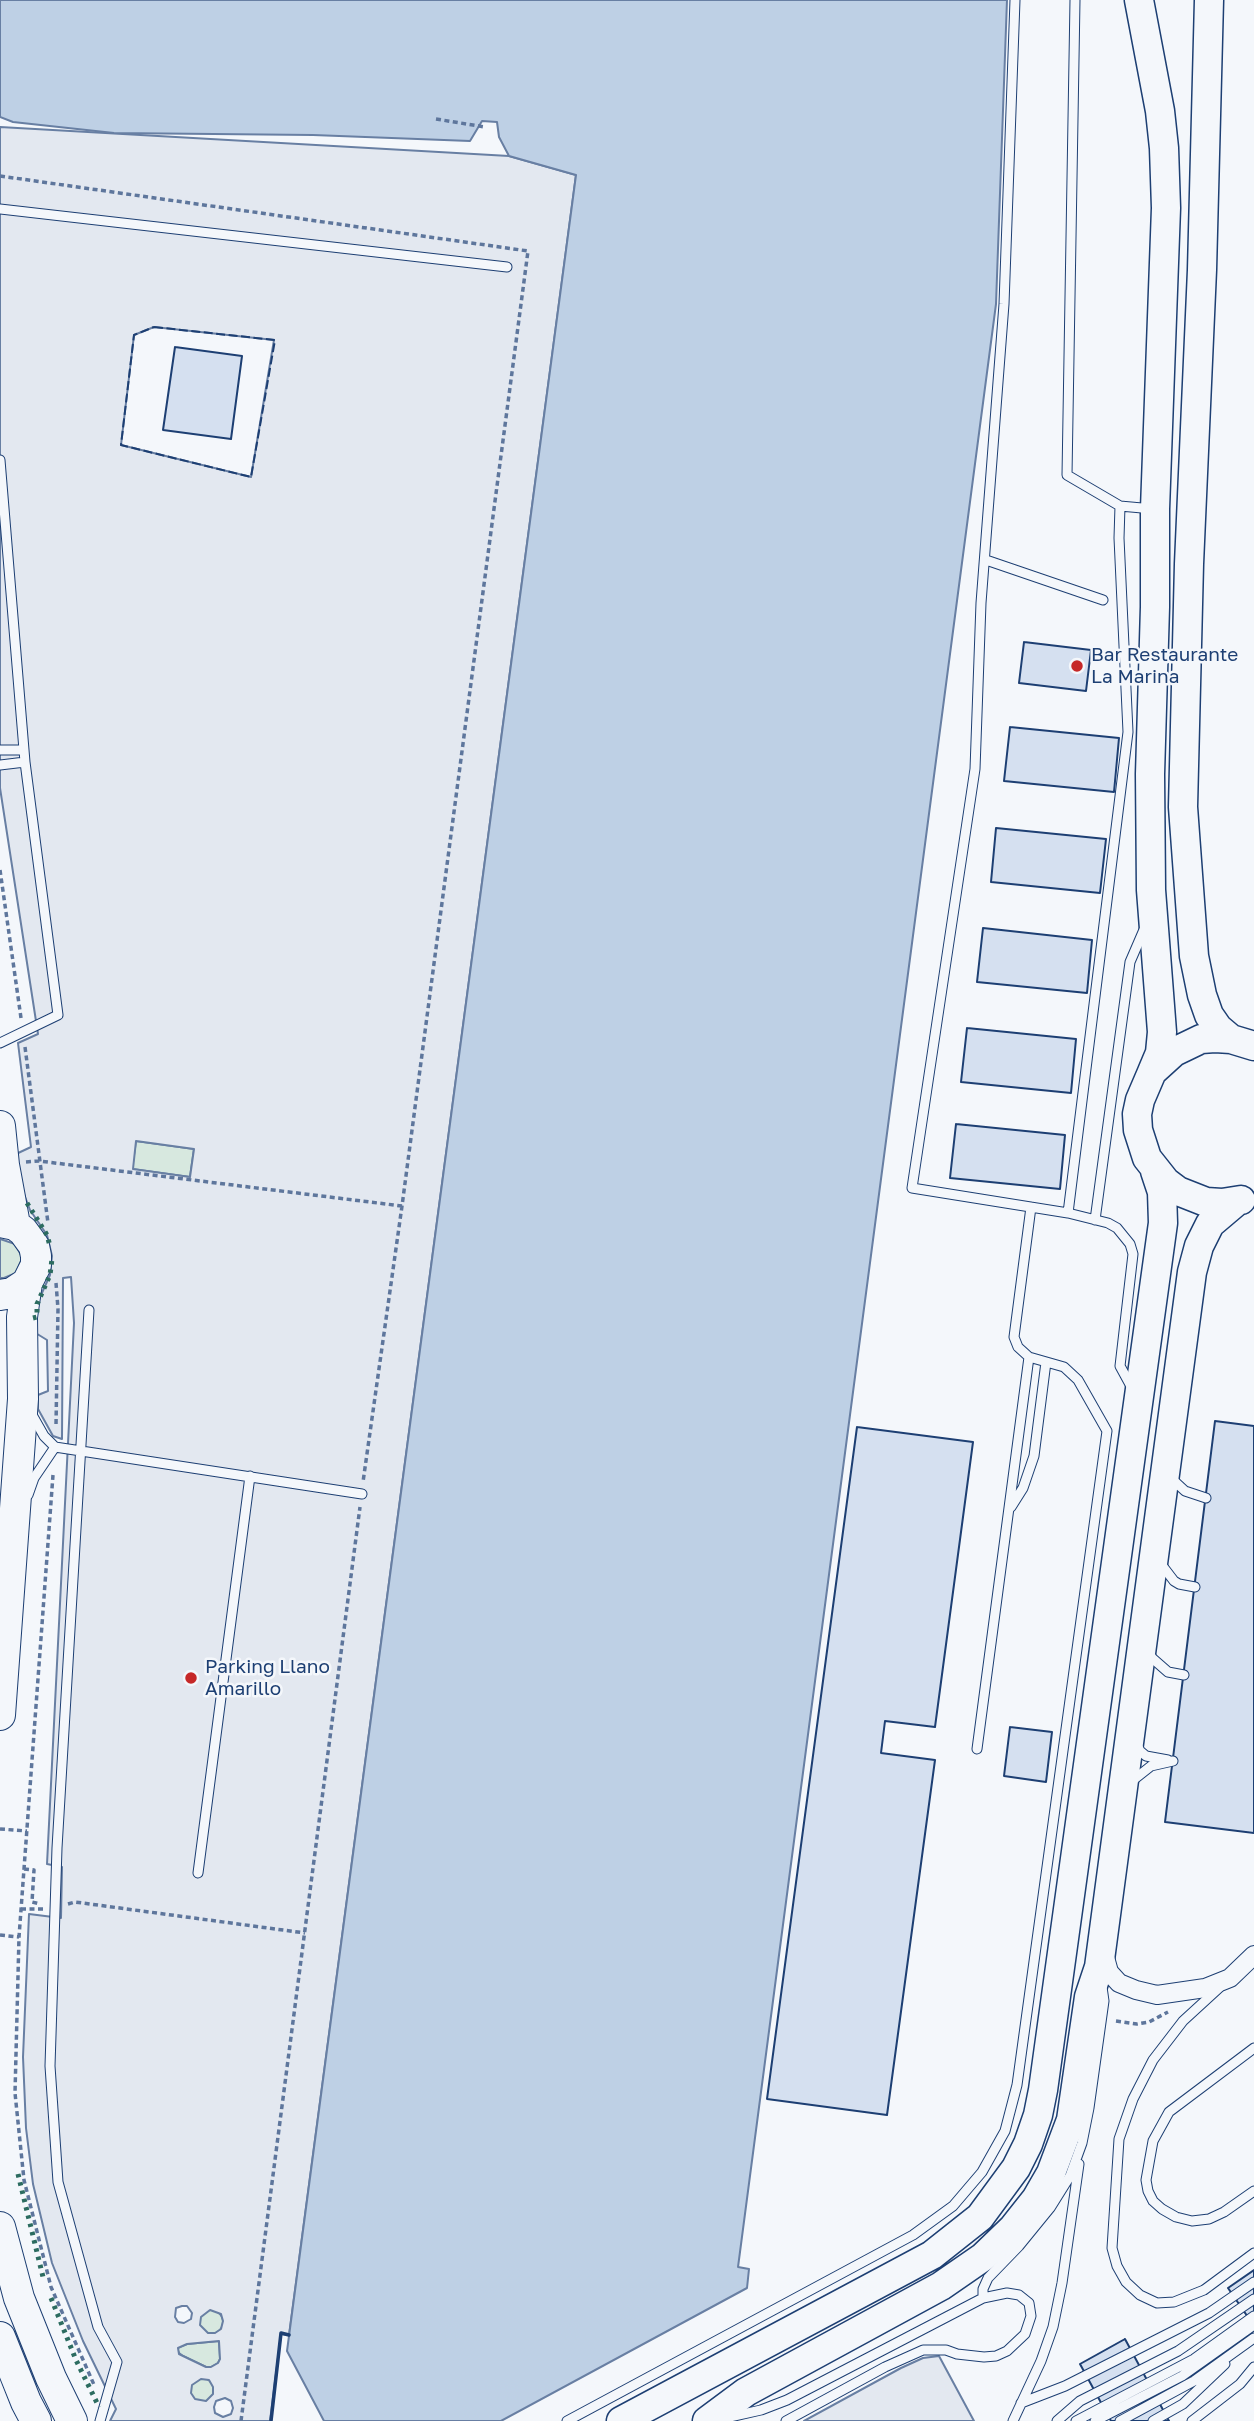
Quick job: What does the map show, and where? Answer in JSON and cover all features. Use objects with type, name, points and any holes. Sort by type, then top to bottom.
[{"type":"highway","points":[[0,1126],[8,1224],[30,1238],[41,1283],[22,1317],[23,1399],[0,1715]]},
{"type":"highway","points":[[0,1295],[41,1283]]},
{"type":"highway","points":[[0,2227],[19,2298],[51,2378],[72,2421]]},
{"type":"highway","points":[[0,2337],[36,2421]]},
{"type":"main road","points":[[621,2421],[932,2255],[980,2217],[1016,2168],[1038,2115],[1163,1223],[1162,1192],[1141,1144],[1138,1122],[1140,1100],[1160,1053],[1162,1032],[1153,911],[1150,774],[1155,509],[1166,208],[1160,111],[1139,0]]},
{"type":"main road","points":[[1209,0],[1183,807],[1194,956],[1209,1014],[1218,1028],[1242,1042]]},
{"type":"main road","points":[[1152,1072],[1162,1060],[1187,1044],[1201,1040],[1242,1042]]},
{"type":"main road","points":[[1155,1171],[1178,1191],[1192,1198],[1214,1203],[1245,1199]]},
{"type":"main road","points":[[710,2421],[746,2392],[941,2286],[983,2257],[1013,2228],[1036,2199],[1051,2173],[1068,2129],[1089,1997],[1100,1956],[1192,1272],[1199,1245],[1210,1224],[1245,1199]]},
{"type":"street","points":[[1100,1956],[1119,1983],[1136,1990],[1173,1994],[1205,1988],[1230,1978],[1254,1955]]},
{"type":"lane","points":[[1015,0],[1004,304],[981,603],[975,769],[912,1188],[1068,1213],[1117,1228],[1130,1244],[1133,1254],[1119,1366],[1139,1401]]},
{"type":"lane","points":[[1075,0],[1067,475],[1120,506],[1155,509]]},
{"type":"lane","points":[[0,209],[507,267]]},
{"type":"lane","points":[[0,460],[25,762],[58,1015],[0,1043]]},
{"type":"lane","points":[[1068,1213],[1129,732],[1119,538],[1120,506]]},
{"type":"lane","points":[[986,559],[1103,600]]},
{"type":"lane","points":[[0,750],[24,750]]},
{"type":"lane","points":[[0,765],[25,762]]},
{"type":"lane","points":[[1095,1220],[1130,962],[1136,943],[1153,911]]},
{"type":"lane","points":[[567,2421],[913,2235],[953,2206],[982,2172],[1005,2131],[1017,2085],[1107,1431],[1078,1380],[1064,1367],[1029,1357],[1018,1347],[1014,1337],[1031,1207]]},
{"type":"lane","points":[[89,1310],[54,1908],[50,2066],[58,2182],[98,2327],[117,2362],[100,2421]]},
{"type":"lane","points":[[977,1749],[1029,1357]]},
{"type":"lane","points":[[1009,1511],[1023,1488],[1034,1456],[1046,1362]]},
{"type":"lane","points":[[23,1399],[44,1436],[55,1447],[82,1449],[362,1494]]},
{"type":"lane","points":[[12,1543],[34,1478],[55,1447]]},
{"type":"lane","points":[[1166,1462],[1170,1476],[1177,1486],[1206,1498]]},
{"type":"lane","points":[[198,1873],[250,1476]]},
{"type":"lane","points":[[1154,1545],[1163,1569],[1174,1581],[1195,1587]]},
{"type":"lane","points":[[1143,1637],[1152,1658],[1168,1672],[1184,1675]]},
{"type":"lane","points":[[1122,1792],[1137,1775],[1151,1766],[1173,1761],[1146,1756],[1140,1751],[1131,1731]]},
{"type":"lane","points":[[1013,2421],[1041,2361],[1053,2327],[1062,2283],[1104,2001],[1100,1956]]},
{"type":"lane","points":[[1230,1978],[1183,2021],[1153,2060],[1133,2099],[1119,2139],[1112,2248],[1117,2266],[1126,2282],[1140,2295],[1157,2303],[1174,2302],[1204,2290],[1254,2253]]},
{"type":"lane","points":[[1254,2048],[1168,2112],[1153,2141],[1146,2180],[1153,2201],[1176,2217],[1192,2221],[1209,2219],[1224,2212],[1254,2190]]},
{"type":"lane","points":[[984,2298],[988,2277],[1019,2246],[1050,2208],[1070,2176],[1082,2143]]},
{"type":"lane","points":[[1021,2403],[1065,2386],[1209,2313],[1254,2282]]},
{"type":"lane","points":[[710,2421],[761,2410],[787,2400],[984,2298],[1007,2293],[1019,2295],[1029,2304],[1031,2316],[1024,2334],[1007,2351],[984,2357],[946,2350],[923,2350],[885,2367],[786,2421]]},
{"type":"lane","points":[[1056,2421],[1080,2402],[1178,2351],[1254,2299]]},
{"type":"lane","points":[[1076,2421],[1194,2359],[1254,2316]]},
{"type":"lane","points":[[1095,2421],[1182,2375],[1254,2325]]},
{"type":"lane","points":[[1120,2421],[1194,2381],[1254,2338]]},
{"type":"lane","points":[[1153,2421],[1198,2392],[1235,2353]]},
{"type":"lane","points":[[1240,2384],[1254,2367]]},
{"type":"lane","points":[[1192,2421],[1240,2384],[1254,2377]]},
{"type":"path","points":[[436,119],[485,127]]},
{"type":"path","points":[[0,176],[528,251],[241,2421]]},
{"type":"path","points":[[0,870],[49,1229]]},
{"type":"path","points":[[4,1165],[39,1161],[402,1206]]},
{"type":"path","points":[[41,1283],[58,1309],[55,1447],[19,1937],[15,2092],[24,2180],[51,2287],[104,2408]]},
{"type":"path","points":[[0,1829],[27,1831]]},
{"type":"path","points":[[24,1869],[34,1870],[32,1902],[40,1903],[40,1910]]},
{"type":"path","points":[[21,1909],[40,1910],[75,1902],[305,1933]]},
{"type":"path","points":[[0,1936],[19,1937]]},
{"type":"shaded area","points":[[0,127],[509,156],[576,175],[289,2335],[281,2334],[270,2421],[110,2421],[116,2409],[83,2341],[52,2263],[33,2184],[26,2128],[23,2057],[29,1914],[61,1918],[62,1867],[47,1864],[74,1323],[71,1277],[63,1278],[62,1439],[53,1436],[38,1409],[38,1395],[48,1391],[47,1340],[34,1332],[37,1304],[50,1275],[52,1256],[47,1235],[30,1210],[22,1189],[16,1154],[31,1147],[18,1043],[38,1034],[0,788]],"holes":[[[154,327],[274,340],[251,477],[121,445],[134,335]],[[136,1141],[194,1149],[190,1177],[133,1169]],[[182,2306],[187,2306],[192,2313],[191,2319],[184,2323],[178,2322],[175,2317],[176,2308]],[[210,2310],[221,2314],[221,2329],[215,2333],[208,2333],[200,2325],[201,2317]],[[219,2341],[220,2359],[218,2363],[206,2367],[179,2354],[178,2348],[187,2344]],[[201,2379],[209,2380],[213,2387],[213,2394],[206,2401],[195,2399],[191,2393],[192,2385]],[[225,2398],[231,2401],[233,2408],[231,2414],[223,2417],[215,2413],[216,2401]]]},
{"type":"shaded area","points":[[136,1141],[194,1149],[190,1177],[132,1169]]},
{"type":"shaded area","points":[[0,1239],[15,1244],[21,1255],[16,1273],[4,1278],[0,1278]]},
{"type":"shaded area","points":[[211,2310],[222,2317],[223,2322],[216,2333],[211,2334],[200,2327],[199,2322],[206,2311]]},
{"type":"shaded area","points":[[219,2341],[220,2359],[211,2367],[183,2356],[177,2348],[187,2344]]},
{"type":"shaded area","points":[[939,2356],[974,2421],[804,2421],[901,2368],[923,2358]]},
{"type":"shaded area","points":[[202,2378],[210,2382],[214,2390],[210,2398],[202,2402],[194,2398],[190,2390],[194,2382]]},
{"type":"water","points":[[0,0],[1007,0],[996,304],[738,2267],[749,2269],[747,2288],[501,2421],[324,2421],[287,2351],[576,175],[509,156],[499,137],[497,122],[482,121],[470,141],[313,135],[114,133],[13,122],[0,117]]},
{"type":"building","points":[[175,347],[242,356],[231,439],[163,430]]},
{"type":"building","points":[[1024,642],[1091,650],[1086,691],[1019,683]]},
{"type":"building","points":[[1010,727],[1119,738],[1114,792],[1004,781]]},
{"type":"building","points":[[996,828],[1106,839],[1100,893],[991,882]]},
{"type":"building","points":[[983,928],[1092,940],[1087,993],[977,982]]},
{"type":"building","points":[[967,1028],[1076,1039],[1071,1093],[961,1082]]},
{"type":"building","points":[[956,1124],[1065,1135],[1060,1189],[950,1178]]},
{"type":"building","points":[[1215,1421],[1254,1426],[1254,1833],[1165,1822]]},
{"type":"building","points":[[857,1427],[973,1442],[935,1727],[885,1721],[881,1753],[935,1760],[887,2115],[767,2099]]},
{"type":"building","points":[[1010,1727],[1052,1732],[1046,1782],[1004,1776]]},
{"type":"building","points":[[1254,2270],[1254,2326],[1228,2288]]},
{"type":"building","points":[[1125,2339],[1169,2421],[1111,2421],[1080,2364]]},
{"type":"hedge","points":[[27,1203],[47,1235],[50,1246]]},
{"type":"hedge","points":[[33,1318],[37,1317],[37,1304],[50,1275],[52,1259]]},
{"type":"hedge","points":[[18,2174],[43,2277]]},
{"type":"hedge","points":[[51,2298],[76,2360],[99,2407]]},
{"type":"fence","points":[[154,327],[275,340],[251,477],[121,445],[134,335],[154,327]]},
{"type":"wall","points":[[271,2421],[281,2333],[289,2335]]},
{"type":"place","name":"Bar Restaurante La Marina","points":[[1077,666]]},
{"type":"place","name":"Parking Llano Amarillo","points":[[191,1678]]}]
